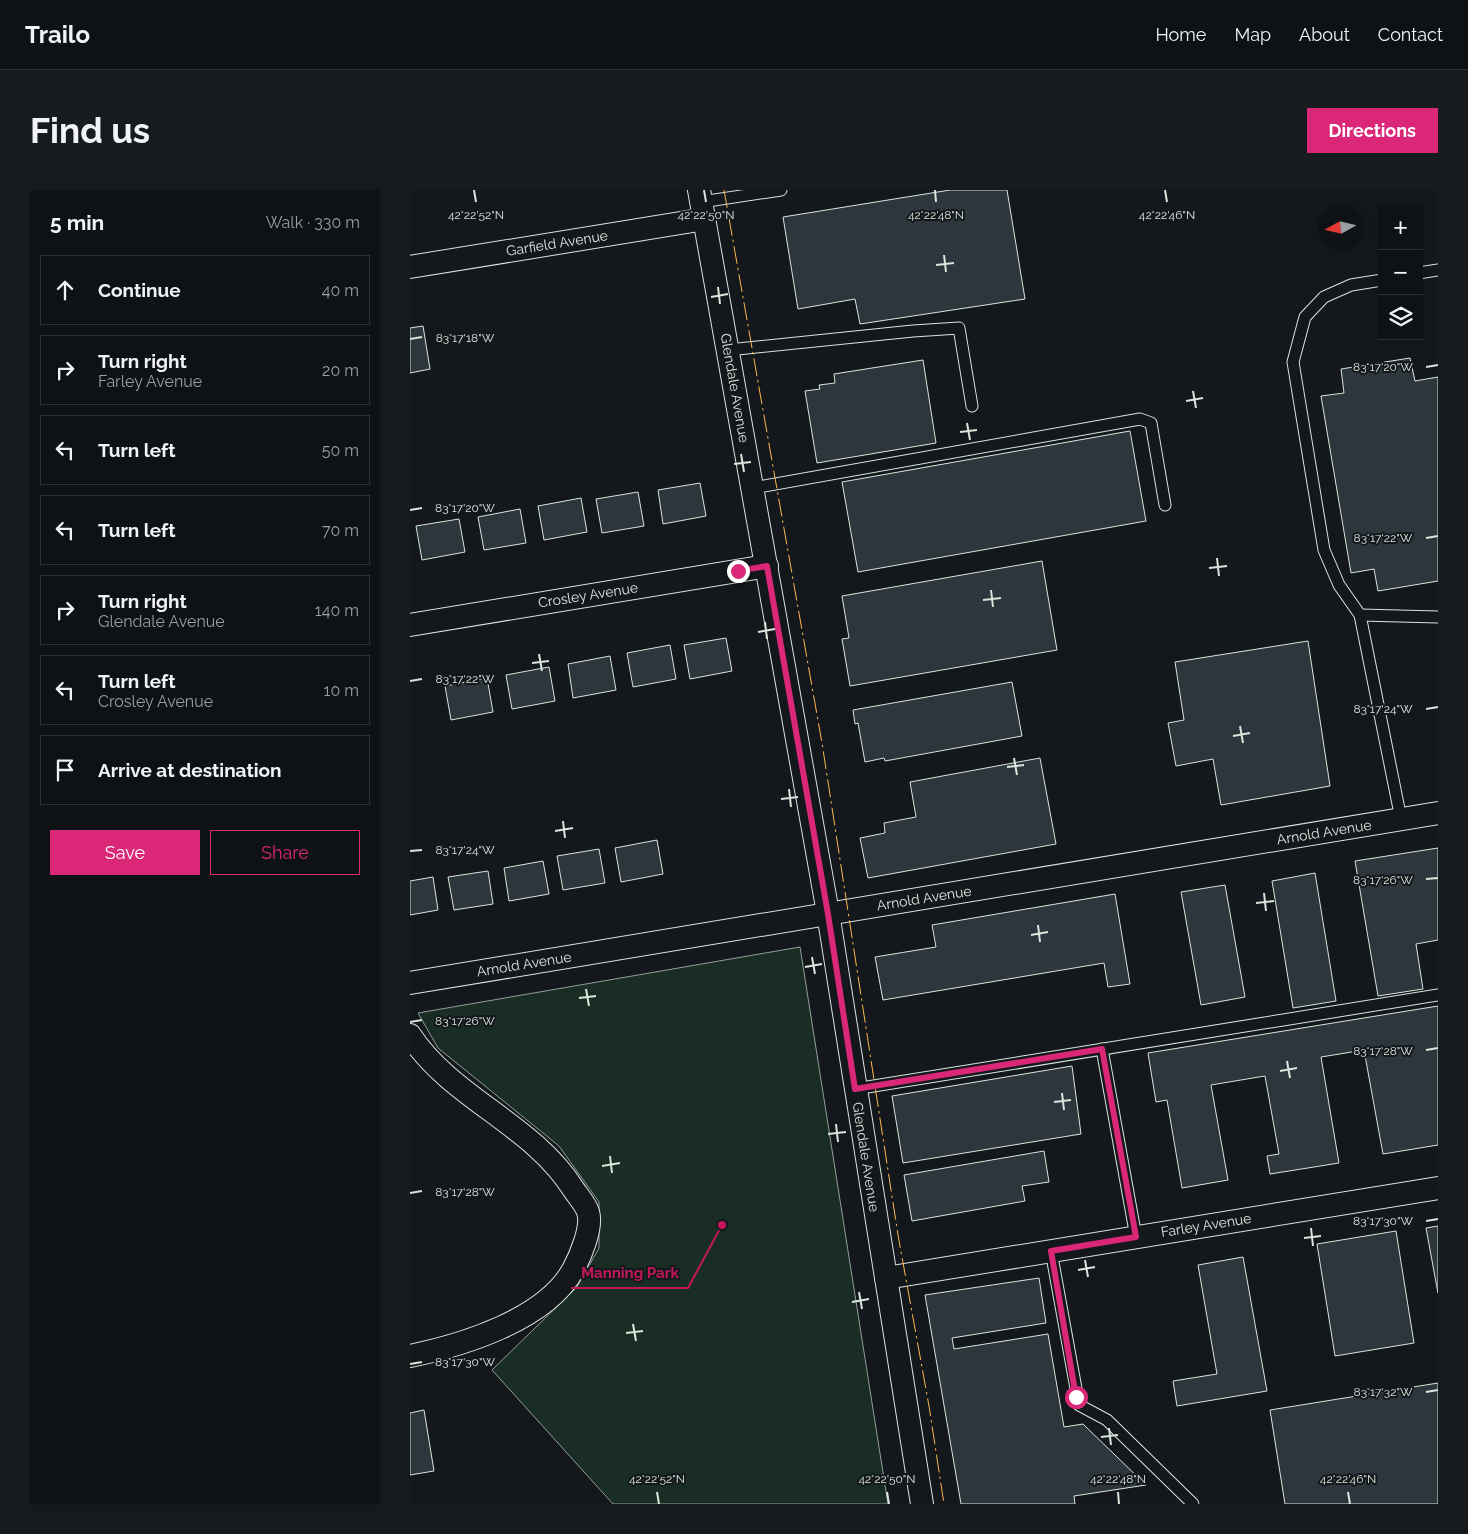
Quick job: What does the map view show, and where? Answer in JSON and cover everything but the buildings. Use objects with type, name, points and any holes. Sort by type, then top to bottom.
[{"type":"street","name":"Garfield Avenue","points":[[410,267],[702,204]]},
{"type":"street","name":"Glendale Avenue","points":[[702,204],[828,914],[922,1504]]},
{"type":"street","name":"Crosley Avenue","points":[[410,624],[767,566]]},
{"type":"street","name":"Arnold Avenue","points":[[410,983],[1438,813]]},
{"type":"street","points":[[410,1035],[419,1048],[444,1073],[542,1151],[569,1182],[588,1213],[586,1237],[580,1257],[569,1276],[551,1296],[519,1317],[474,1338],[437,1350],[410,1356]]},
{"type":"street","name":"Farley Avenue","points":[[886,1278],[1438,1188]]},
{"type":"lane","points":[[702,204],[781,190]]},
{"type":"lane","points":[[1423,272],[1438,270]]},
{"type":"lane","points":[[1378,281],[1351,285],[1324,297],[1306,317],[1293,362],[1324,550],[1339,585],[1360,615],[1401,819]]},
{"type":"lane","points":[[728,350],[894,332],[959,328],[972,406]]},
{"type":"lane","points":[[753,488],[1140,420],[1151,423],[1165,505]]},
{"type":"lane","points":[[1360,615],[1438,618]]},
{"type":"lane","points":[[855,1089],[1438,995]]},
{"type":"lane","points":[[1102,1049],[1136,1237]]},
{"type":"lane","points":[[1051,1251],[1079,1405],[1107,1420],[1193,1504]]},
{"type":"green space","points":[[800,947],[888,1504],[613,1504],[492,1370],[577,1287],[599,1248],[599,1202],[559,1146],[438,1048],[418,1013]]},
{"type":"power","points":[[724,190],[822,743],[898,1235],[929,1406],[944,1504]]},
{"type":"place","name":"Manning Park","points":[[722,1225]]},
{"type":"route","points":[[738,571],[767,566],[828,914],[855,1089],[1102,1049],[1136,1237],[1051,1251],[1076,1397]]}]
